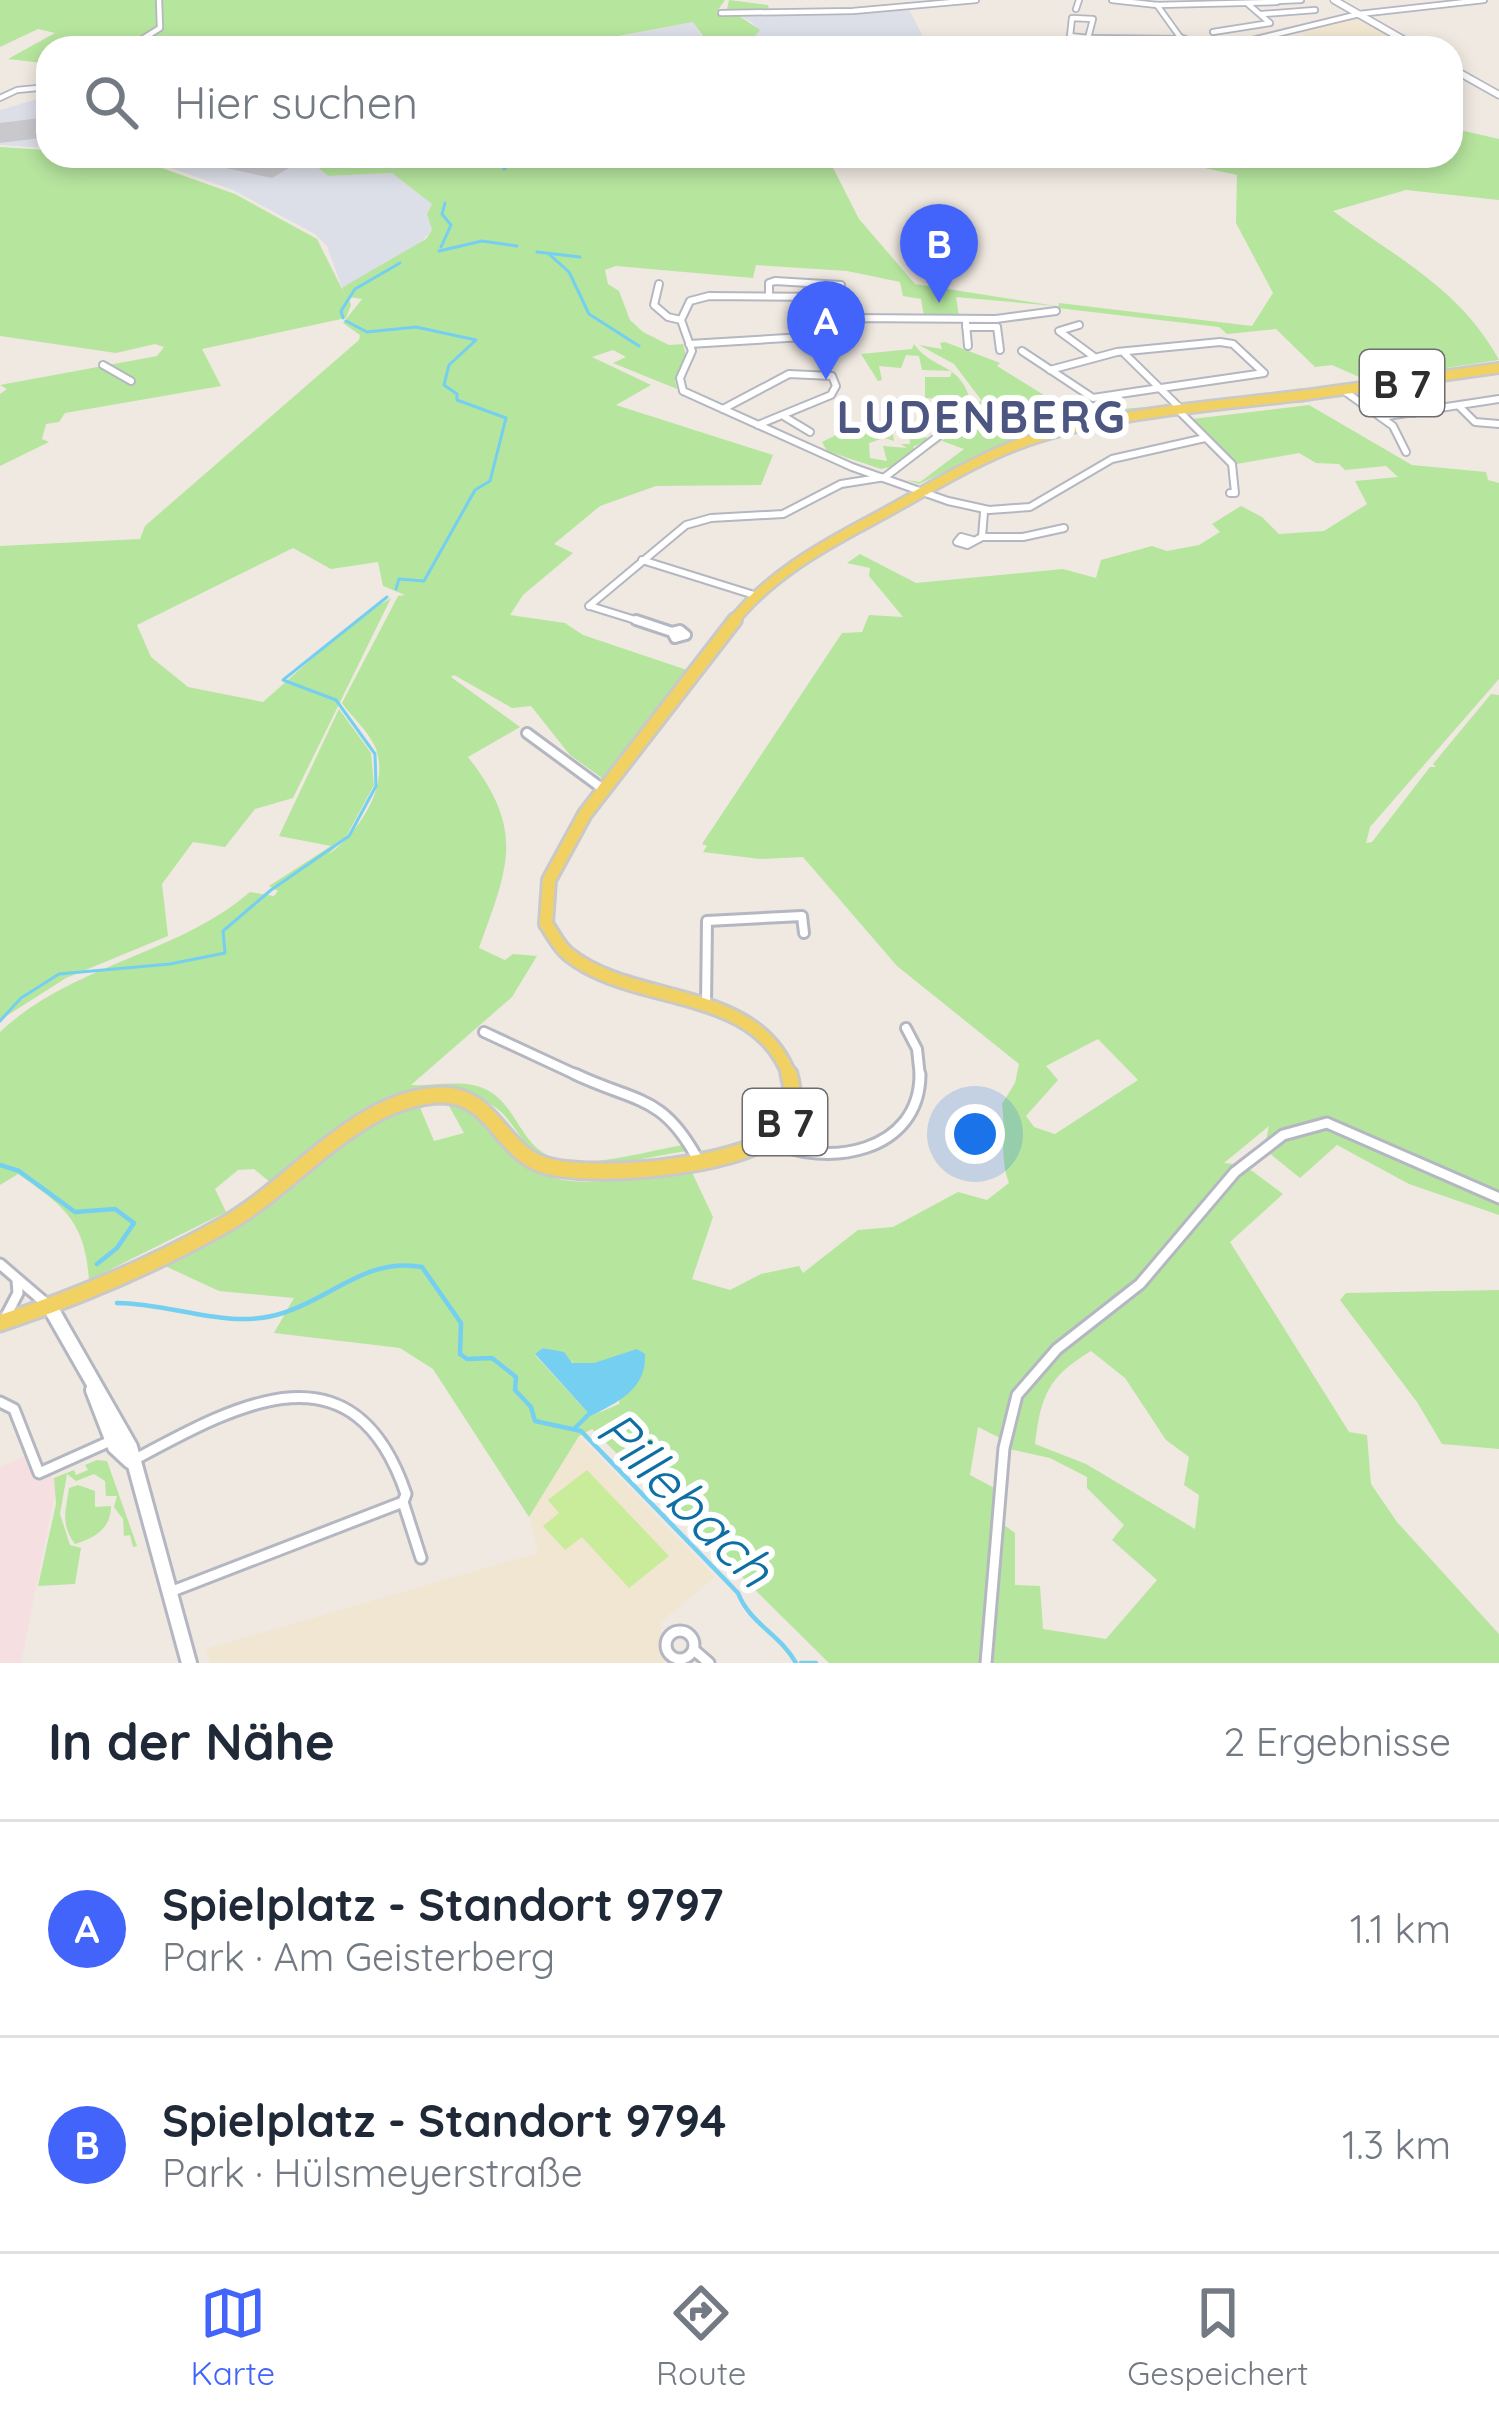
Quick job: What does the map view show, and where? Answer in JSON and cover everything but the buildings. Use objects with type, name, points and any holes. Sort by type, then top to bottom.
[{"type":"main road","name":"B 7","points":[[0,1322],[116,1280],[254,1208],[355,1125],[406,1100],[442,1096],[477,1104],[499,1121],[532,1160],[556,1170],[592,1172],[740,1152],[769,1140],[791,1110],[792,1089],[786,1065],[756,1029],[706,1005],[588,966],[558,947],[549,934],[544,910],[574,829],[754,596],[800,560],[924,492],[1040,437],[1180,408],[1499,368]]},
{"type":"main road","points":[[50,1307],[130,1461],[189,1663]]},
{"type":"street","points":[[148,36],[159,29],[159,0]]},
{"type":"street","points":[[721,13],[853,11],[976,0]]},
{"type":"street","points":[[1076,10],[1079,0]]},
{"type":"street","points":[[1112,0],[1157,5],[1301,0]]},
{"type":"street","points":[[1334,0],[1397,36]]},
{"type":"street","points":[[1273,36],[1359,14],[1484,0]]},
{"type":"street","points":[[1213,32],[1270,23],[1246,3]]},
{"type":"street","points":[[1157,5],[1181,36]]},
{"type":"street","points":[[1261,14],[1315,10]]},
{"type":"street","points":[[1081,36],[1067,34],[1072,18],[1093,19],[1088,36]]},
{"type":"street","points":[[1463,75],[1499,95]]},
{"type":"street","points":[[0,98],[36,88]]},
{"type":"street","points":[[769,296],[769,284],[775,280],[841,285],[838,296],[698,298],[688,303],[681,320],[691,360],[680,382],[683,391],[954,506],[984,512],[1030,507],[1113,458],[1205,438]]},
{"type":"street","points":[[659,284],[654,295],[657,309],[681,320]]},
{"type":"street","points":[[689,344],[820,336],[847,318],[996,323],[1056,311]]},
{"type":"street","points":[[966,323],[968,346]]},
{"type":"street","points":[[996,323],[1000,350]]},
{"type":"street","points":[[1079,325],[1059,331],[1094,357]]},
{"type":"street","points":[[1022,351],[1051,370],[1094,398],[1264,373],[1226,343],[1094,357],[1051,370]]},
{"type":"street","points":[[1126,354],[1234,467],[1235,493],[1230,494]]},
{"type":"street","points":[[103,365],[131,381]]},
{"type":"street","points":[[723,410],[765,383],[798,372],[823,369],[834,380],[833,393],[758,425]]},
{"type":"street","points":[[1343,390],[1393,426],[1406,452]]},
{"type":"street","points":[[1381,417],[1499,399]]},
{"type":"street","points":[[1458,405],[1475,422],[1499,424]]},
{"type":"street","points":[[672,632],[589,606],[697,521],[777,516],[841,484],[885,477],[945,431],[947,409]]},
{"type":"street","points":[[784,416],[810,431]]},
{"type":"street","points":[[982,537],[984,512]]},
{"type":"street","points":[[972,540],[1023,537],[1064,528]]},
{"type":"street","points":[[642,560],[754,596]]},
{"type":"street","points":[[527,733],[603,789]]},
{"type":"street","points":[[706,1005],[707,921],[802,916],[804,933]]},
{"type":"street","points":[[769,1140],[799,1151],[835,1154],[865,1148],[898,1131],[914,1113],[922,1090],[916,1042],[905,1028]]},
{"type":"street","points":[[484,1031],[604,1088],[661,1109],[677,1122],[697,1158]]},
{"type":"street","points":[[986,1663],[1004,1448],[1017,1395],[1057,1349],[1139,1284],[1249,1160],[1283,1135],[1307,1125],[1333,1124],[1434,1173],[1499,1198]]},
{"type":"street","points":[[0,1264],[50,1307]]},
{"type":"street","points":[[0,1322],[14,1303],[17,1279]]},
{"type":"street","points":[[130,1461],[235,1408],[269,1399],[319,1399],[358,1416],[377,1432],[406,1494],[403,1502],[421,1558]]},
{"type":"street","points":[[0,1402],[14,1409],[39,1473],[117,1438]]},
{"type":"street","points":[[170,1592],[403,1502]]},
{"type":"street","points":[[694,1650],[709,1663]]},
{"type":"shaded area","points":[[907,6],[923,36],[752,36],[753,23],[736,14]]},
{"type":"shaded area","points":[[1358,18],[1389,36],[1307,36],[1298,31]]},
{"type":"shaded area","points":[[693,22],[701,35],[709,36],[622,36]]},
{"type":"shaded area","points":[[36,100],[36,147],[0,145],[0,110]]},
{"type":"shaded area","points":[[171,168],[318,168],[328,176],[392,173],[432,204],[427,214],[432,230],[416,248],[342,288],[327,246],[315,234],[233,190]]},
{"type":"shaded area","points":[[579,1436],[715,1577],[660,1623],[664,1663],[210,1663],[206,1649],[538,1553],[529,1517]]},
{"type":"shaded area","points":[[27,1455],[53,1478],[56,1487],[21,1663],[0,1663],[0,1467]]},
{"type":"green space","points":[[0,0],[158,0],[159,27],[148,36],[50,36],[55,33],[38,29],[0,47]]},
{"type":"green space","points":[[160,0],[725,0],[716,13],[726,14],[729,0],[768,5],[770,13],[736,14],[760,30],[755,36],[703,36],[693,22],[619,36],[150,36],[163,27]]},
{"type":"green space","points":[[36,44],[36,62],[8,59]]},
{"type":"green space","points":[[1463,131],[1499,139],[1499,200],[1406,190],[1333,211],[1446,293],[1499,360],[1366,380],[1332,365],[1315,367],[1276,329],[1227,334],[1219,327],[1058,308],[1059,303],[1252,326],[1273,293],[1236,223],[1237,175],[1205,168],[1463,168]]},
{"type":"green space","points":[[0,147],[36,149],[36,168],[162,168],[235,194],[317,239],[346,297],[342,288],[426,239],[432,230],[427,214],[432,204],[392,173],[328,176],[318,168],[833,168],[859,219],[915,284],[1056,306],[956,297],[959,317],[924,316],[921,299],[903,296],[900,282],[847,271],[756,265],[753,278],[616,266],[605,270],[630,320],[669,345],[683,344],[687,360],[675,380],[677,389],[613,363],[626,357],[613,350],[592,357],[651,385],[616,405],[773,455],[761,485],[656,486],[600,506],[554,544],[573,553],[523,595],[510,615],[565,623],[583,635],[687,670],[602,778],[570,755],[531,706],[512,708],[451,677],[520,727],[468,757],[486,783],[505,829],[504,871],[479,948],[505,960],[513,954],[537,956],[512,997],[411,1085],[465,1084],[488,1090],[541,1152],[554,1158],[583,1162],[684,1145],[687,1151],[614,1163],[558,1162],[528,1146],[492,1105],[460,1091],[428,1089],[367,1109],[262,1192],[270,1182],[254,1169],[238,1170],[215,1189],[226,1212],[89,1280],[83,1243],[60,1206],[18,1174],[0,1185],[0,1032],[59,990],[190,931],[250,892],[274,896],[278,891],[269,886],[331,846],[279,836],[339,709],[371,753],[374,785],[347,835],[328,855],[360,823],[375,794],[379,764],[370,737],[342,703],[398,596],[405,595],[383,586],[378,562],[331,569],[293,548],[137,625],[151,657],[188,687],[263,702],[358,618],[391,598],[293,798],[255,809],[225,847],[193,842],[162,884],[168,936],[66,978],[0,1020],[0,546],[140,539],[145,526],[359,340],[360,335],[343,323],[362,299],[348,297],[351,305],[346,318],[202,349],[221,386],[65,413],[59,422],[46,424],[42,439],[49,442],[0,466],[0,394],[7,389],[0,385],[157,356],[164,347],[155,344],[116,353],[0,336]]},
{"type":"green space","points":[[940,343],[1000,363],[997,366],[1073,413],[1170,405],[999,447],[919,484],[907,480],[920,482],[964,449],[942,441],[897,469],[946,438],[950,410],[982,401],[954,364],[919,345],[942,349]]},
{"type":"green space","points":[[914,344],[950,371],[922,370],[919,356],[906,355],[901,368],[879,366],[882,380],[878,381],[861,354],[912,349]]},
{"type":"green space","points":[[952,372],[971,402],[953,407],[947,399],[925,398],[925,377],[950,377]]},
{"type":"green space","points":[[1309,405],[1412,465],[1486,472],[1488,480],[1499,483],[1499,679],[1370,827],[1366,843],[1372,842],[1430,767],[1436,767],[1433,764],[1491,694],[1499,695],[1499,1215],[1409,1184],[1337,1145],[1300,1178],[1264,1149],[1269,1126],[1224,1163],[1244,1165],[1283,1194],[1230,1242],[1349,1432],[1367,1435],[1371,1484],[1397,1522],[1499,1634],[1499,1663],[829,1663],[592,1429],[579,1436],[529,1517],[433,1369],[400,1348],[274,1333],[294,1298],[219,1291],[165,1266],[269,1207],[366,1126],[419,1105],[434,1141],[464,1133],[448,1104],[461,1108],[546,1176],[608,1181],[690,1168],[713,1217],[692,1279],[730,1290],[761,1274],[799,1266],[803,1273],[858,1230],[893,1227],[958,1192],[987,1200],[1009,1183],[1002,1104],[1015,1083],[1019,1064],[897,966],[803,857],[760,859],[703,852],[707,846],[702,844],[842,633],[862,632],[869,615],[903,617],[869,576],[870,568],[847,563],[860,554],[916,583],[1063,569],[1096,578],[1101,560],[1152,546],[1167,551],[1199,545],[1220,532],[1212,524],[1241,506],[1262,517],[1279,534],[1324,531],[1367,504],[1355,481],[1398,477],[1386,466],[1345,470],[1299,453],[1237,464],[1192,419]],"holes":[[[1098,1039],[1138,1080],[1055,1134],[1034,1127],[1026,1116],[1058,1080],[1046,1066]],[[543,1348],[584,1364],[624,1356],[619,1404],[591,1416],[535,1355]],[[1091,1351],[1125,1378],[1166,1440],[1189,1457],[1184,1485],[1199,1495],[1195,1529],[1086,1464],[1035,1444],[1049,1389]],[[978,1427],[1000,1438],[1009,1449],[1050,1458],[1087,1477],[1087,1488],[1124,1525],[1112,1540],[1157,1580],[1106,1639],[1043,1629],[1040,1586],[1015,1585],[1015,1533],[1000,1522],[996,1489],[970,1475]]]},
{"type":"green space","points":[[874,416],[882,430],[893,424],[900,427],[892,428],[894,441],[875,435],[881,439],[869,443],[870,458],[887,461],[883,446],[907,448],[901,444],[910,444],[909,429],[929,439],[913,447],[916,450],[887,473],[890,467],[881,469],[827,451],[822,442]]},
{"type":"green space","points":[[1499,1290],[1499,1449],[1442,1444],[1417,1402],[1340,1300],[1346,1293]]},
{"type":"green space","points":[[107,1461],[137,1546],[133,1547],[130,1535],[124,1536],[123,1519],[114,1507],[117,1496],[106,1496],[105,1481],[94,1474],[76,1481],[67,1474],[60,1514],[70,1545],[81,1548],[75,1584],[38,1586],[56,1504],[54,1478],[74,1470],[76,1475],[88,1470],[85,1465]]},
{"type":"green space","points":[[587,1470],[669,1556],[629,1588],[582,1537],[565,1550],[543,1526],[559,1513],[548,1500]]},
{"type":"green space","points":[[78,1485],[95,1491],[95,1507],[111,1506],[104,1527],[75,1544],[65,1517],[69,1488]]},
{"type":"water","points":[[543,1348],[564,1352],[572,1363],[594,1363],[637,1349],[645,1354],[644,1366],[629,1393],[591,1416],[535,1354]]},
{"type":"waterway","name":"Pillebach","points":[[441,247],[451,225],[442,214],[445,203]]},
{"type":"waterway","points":[[439,251],[482,241],[517,246]]},
{"type":"waterway","points":[[537,252],[580,257]]},
{"type":"waterway","points":[[550,255],[569,272],[589,314],[639,346]]},
{"type":"waterway","name":"Pillebach","points":[[343,318],[341,311],[355,289],[400,263]]},
{"type":"waterway","name":"Pillebach","points":[[346,321],[367,332],[416,327],[476,340],[449,365],[444,385],[457,394],[457,400],[506,418],[490,481],[475,490],[424,581],[399,579],[396,589]]},
{"type":"waterway","name":"Pillebach","points":[[0,1021],[21,998],[59,974],[170,964],[225,953],[223,931],[271,890],[349,836],[376,786],[375,754],[336,700],[283,680],[387,597]]},
{"type":"waterway","name":"Pillebach","points":[[0,1165],[19,1171],[75,1212],[115,1209],[134,1223],[117,1248],[97,1264]]},
{"type":"waterway","name":"Pillebach","points":[[117,1303],[221,1318],[262,1318],[301,1306],[367,1273],[402,1265],[422,1267],[461,1323],[460,1354],[467,1359],[492,1358],[516,1377],[515,1390],[531,1407],[535,1421],[581,1431],[738,1593],[796,1663]]},
{"type":"waterway","points":[[574,1429],[589,1414]]},
{"type":"waterway","name":"Pillebach","points":[[801,1663],[816,1663]]},
{"type":"runway","points":[[0,133],[36,128]]},
{"type":"place","name":"Spielplatz - Standort 9794","points":[[939,303]]},
{"type":"place","name":"Spielplatz - Standort 9797","points":[[826,380]]},
{"type":"district","name":"LUDENBERG","points":[[982,416]]}]
